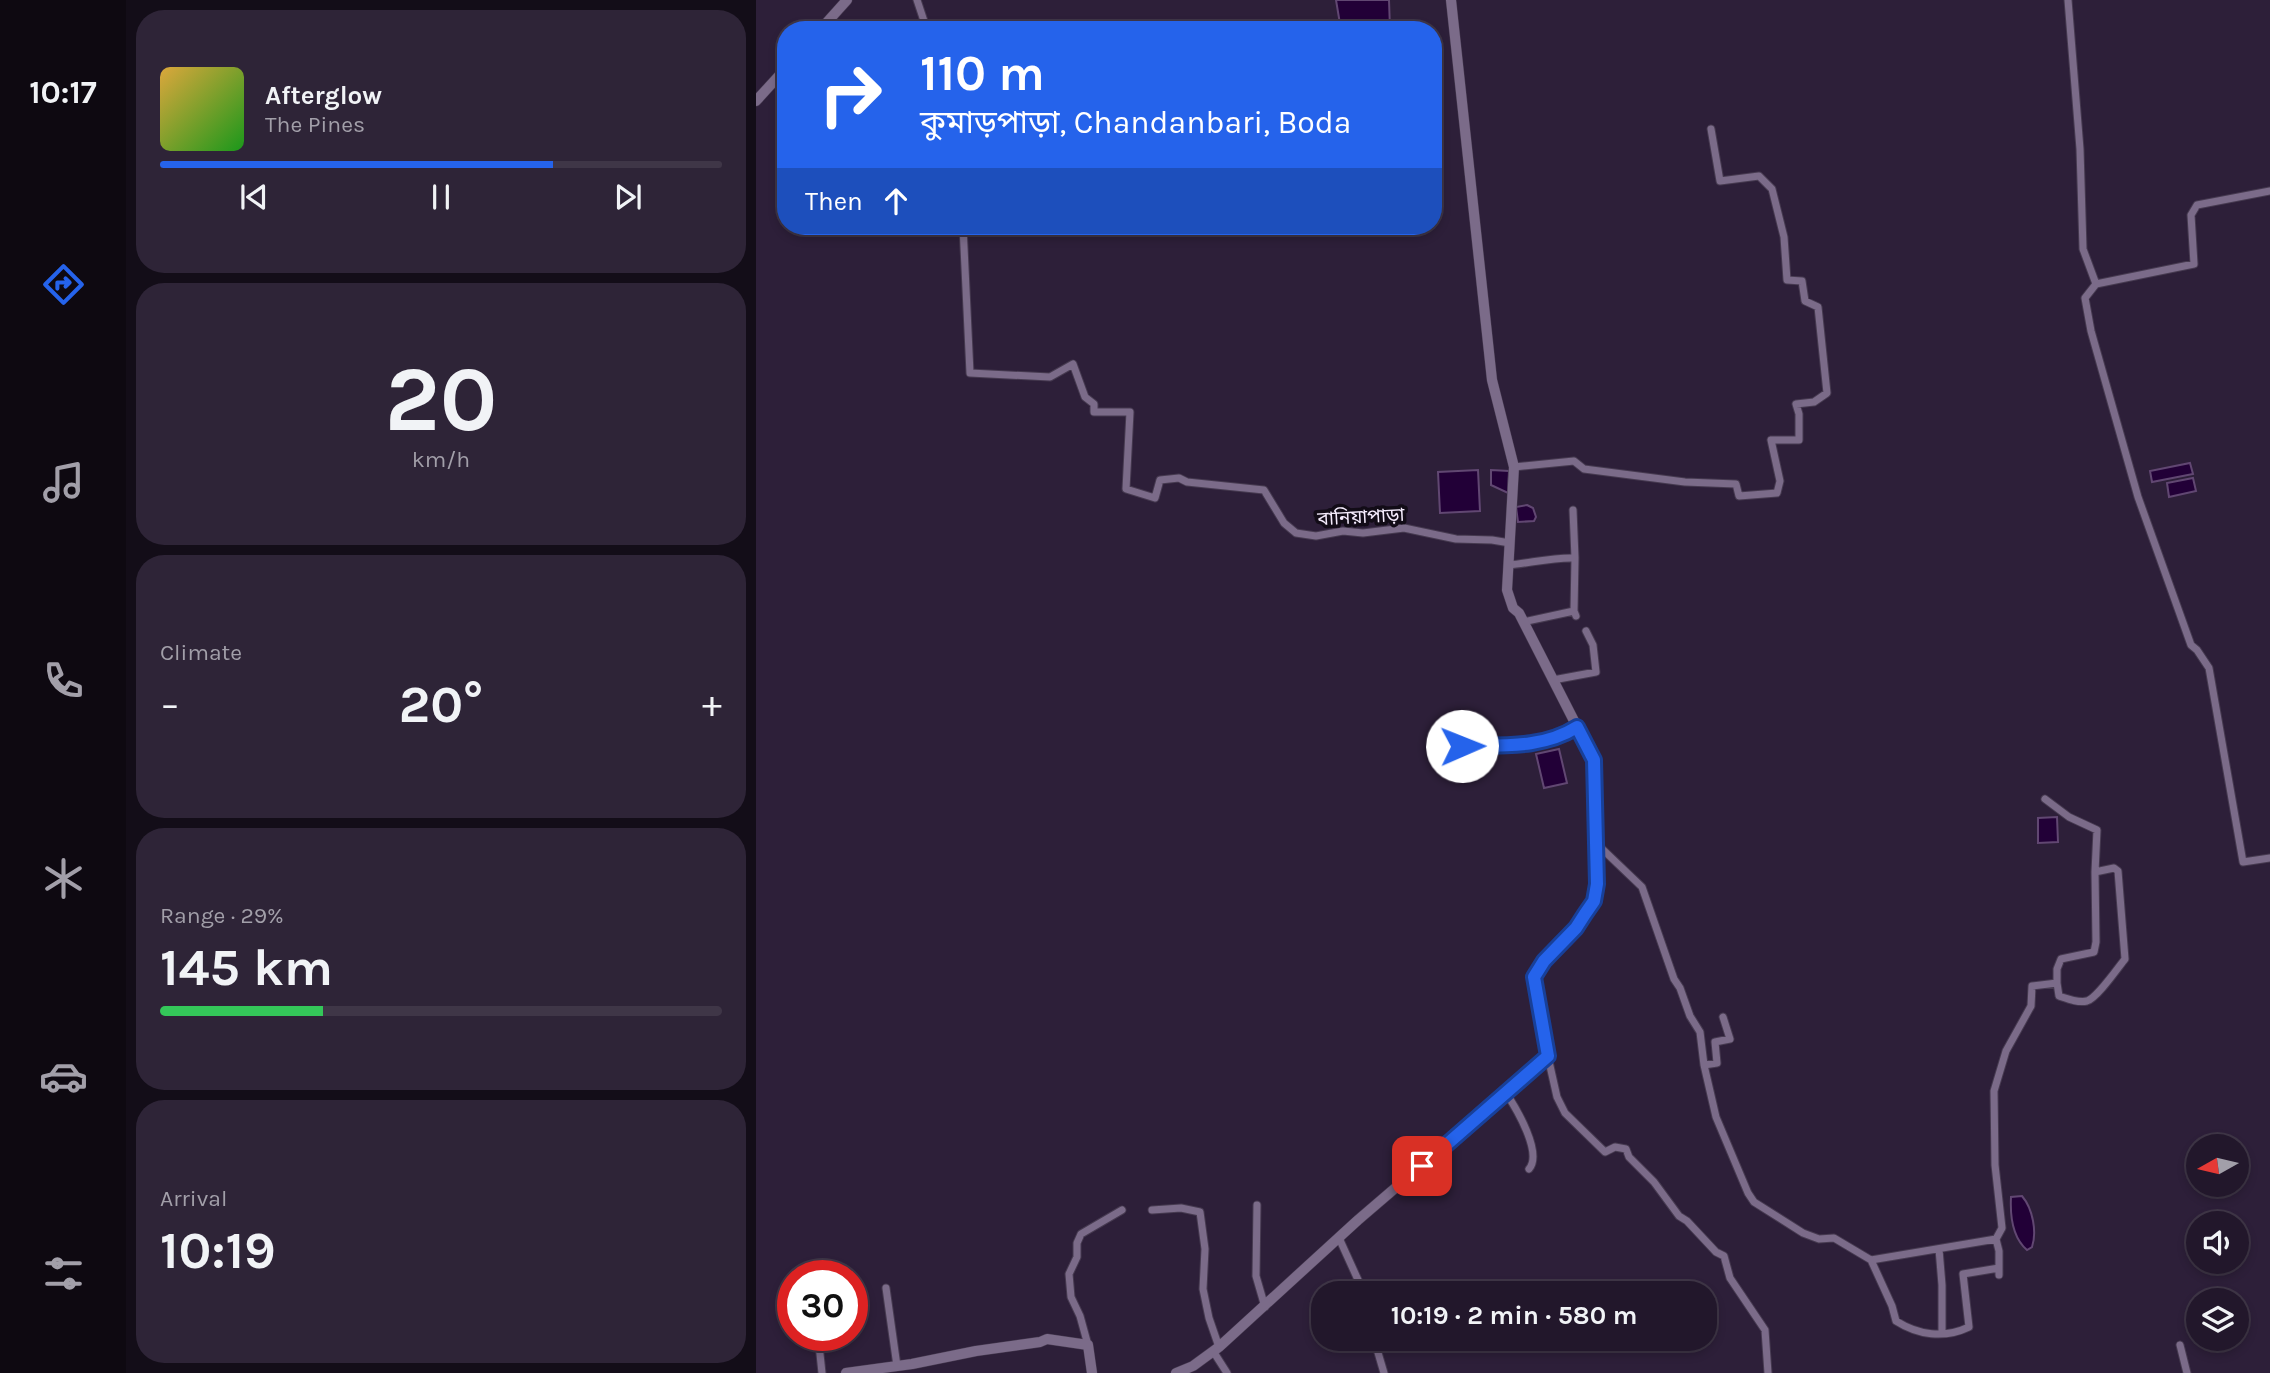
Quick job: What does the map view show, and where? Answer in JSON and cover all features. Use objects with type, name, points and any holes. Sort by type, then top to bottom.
[{"type":"street","points":[[828,21],[847,0]]},
{"type":"street","points":[[917,0],[924,21]]},
{"type":"street","points":[[1451,0],[1492,380],[1514,467],[1507,590],[1513,608],[1523,622],[1594,760],[1597,844],[1597,884],[1594,901],[1576,928],[1552,951],[1534,977],[1557,1097],[1565,1113],[1605,1152],[1615,1147],[1626,1149],[1679,1216],[1716,1252],[1724,1256],[1730,1278],[1765,1330],[1768,1373]]},
{"type":"street","points":[[2068,0],[2080,149],[2083,249],[2096,284]]},
{"type":"street","points":[[756,101],[777,78]]},
{"type":"street","points":[[1514,467],[1574,461],[1584,469],[1685,482],[1736,484],[1739,496],[1777,492],[1780,481],[1770,440],[1799,440],[1799,414],[1796,404],[1814,402],[1827,393],[1818,307],[1805,301],[1802,281],[1787,280],[1784,237],[1772,189],[1759,176],[1720,181],[1711,129]]},
{"type":"street","points":[[2270,191],[2197,205],[2191,215],[2194,264],[2096,284],[2085,298],[2091,331],[2138,497],[2191,645],[2209,668],[2243,862],[2270,858]]},
{"type":"street","name":"বানিয়াপাড়া","points":[[963,235],[970,373],[1050,377],[1073,364],[1085,397],[1094,404],[1094,412],[1130,412],[1126,489],[1155,498],[1160,480],[1179,478],[1187,482],[1264,490],[1284,523],[1296,533],[1317,536],[1343,531],[1363,533],[1404,528],[1456,539],[1510,543]]},
{"type":"street","points":[[1523,622],[1575,614],[1573,510]]},
{"type":"street","points":[[1509,565],[1540,562],[1557,557],[1575,558]]},
{"type":"street","points":[[1553,680],[1596,672],[1593,645],[1586,631]]},
{"type":"street","points":[[1462,746],[1528,746],[1556,739],[1577,727]]},
{"type":"street","points":[[2045,799],[2069,817],[2097,830],[2095,872],[2096,943],[2094,952],[2061,959],[2057,969],[2059,996],[2074,1001],[2088,1001],[2095,996],[2125,959],[2118,871],[2114,868],[2095,872]]},
{"type":"street","points":[[1597,844],[1642,887],[1674,979],[1700,1032],[1704,1066],[1716,1117],[1735,1165],[1754,1202],[1803,1233],[1819,1239],[1833,1238],[1871,1259],[1896,1321],[1924,1334],[1958,1332],[1969,1327],[1964,1274],[1999,1271],[1996,1239],[2002,1228],[1995,1165],[1994,1091],[2006,1051],[2031,1006],[2032,986],[2057,983]]},
{"type":"street","points":[[1704,1066],[1717,1063],[1715,1042],[1730,1039],[1723,1017]]},
{"type":"street","points":[[1176,1373],[1193,1366],[1216,1349],[1548,1056]]},
{"type":"street","points":[[1506,1093],[1516,1108],[1534,1153],[1533,1165],[1529,1169]]},
{"type":"street","points":[[1257,1205],[1256,1276],[1265,1307]]},
{"type":"street","points":[[1152,1210],[1181,1208],[1200,1212],[1205,1249],[1203,1289],[1216,1349],[1227,1373]]},
{"type":"street","points":[[1092,1373],[1080,1316],[1070,1297],[1069,1274],[1077,1256],[1077,1243],[1081,1234],[1122,1210]]},
{"type":"street","points":[[1339,1238],[1359,1281]]},
{"type":"street","points":[[1871,1259],[1996,1239]]},
{"type":"street","points":[[1939,1249],[1942,1333]]},
{"type":"street","points":[[886,1288],[897,1366]]},
{"type":"street","points":[[846,1373],[1047,1339],[1088,1345]]},
{"type":"street","points":[[2180,1345],[2187,1373]]},
{"type":"street","points":[[820,1351],[822,1373]]},
{"type":"street","points":[[1378,1351],[1384,1373]]},
{"type":"shaded area","points":[[1336,0],[1389,0],[1390,21],[1340,21]]},
{"type":"shaded area","points":[[2190,463],[2193,474],[2152,482],[2150,471]]},
{"type":"shaded area","points":[[1478,470],[1480,511],[1440,513],[1438,472]]},
{"type":"shaded area","points":[[1491,470],[1509,471],[1508,493],[1491,485]]},
{"type":"shaded area","points":[[2193,478],[2196,491],[2169,497],[2167,483]]},
{"type":"shaded area","points":[[1527,505],[1533,508],[1536,517],[1534,521],[1518,522],[1516,507]]},
{"type":"shaded area","points":[[1559,749],[1567,783],[1544,788],[1536,754]]},
{"type":"shaded area","points":[[2057,817],[2058,842],[2038,843],[2038,818]]},
{"type":"shaded area","points":[[2022,1196],[2029,1207],[2034,1228],[2032,1247],[2027,1250],[2015,1233],[2011,1211],[2011,1197]]},
{"type":"route","points":[[1422,1166],[1548,1056],[1534,977],[1555,948],[1576,928],[1594,901],[1597,884],[1594,760],[1577,727],[1556,739],[1528,746],[1462,746]]}]
